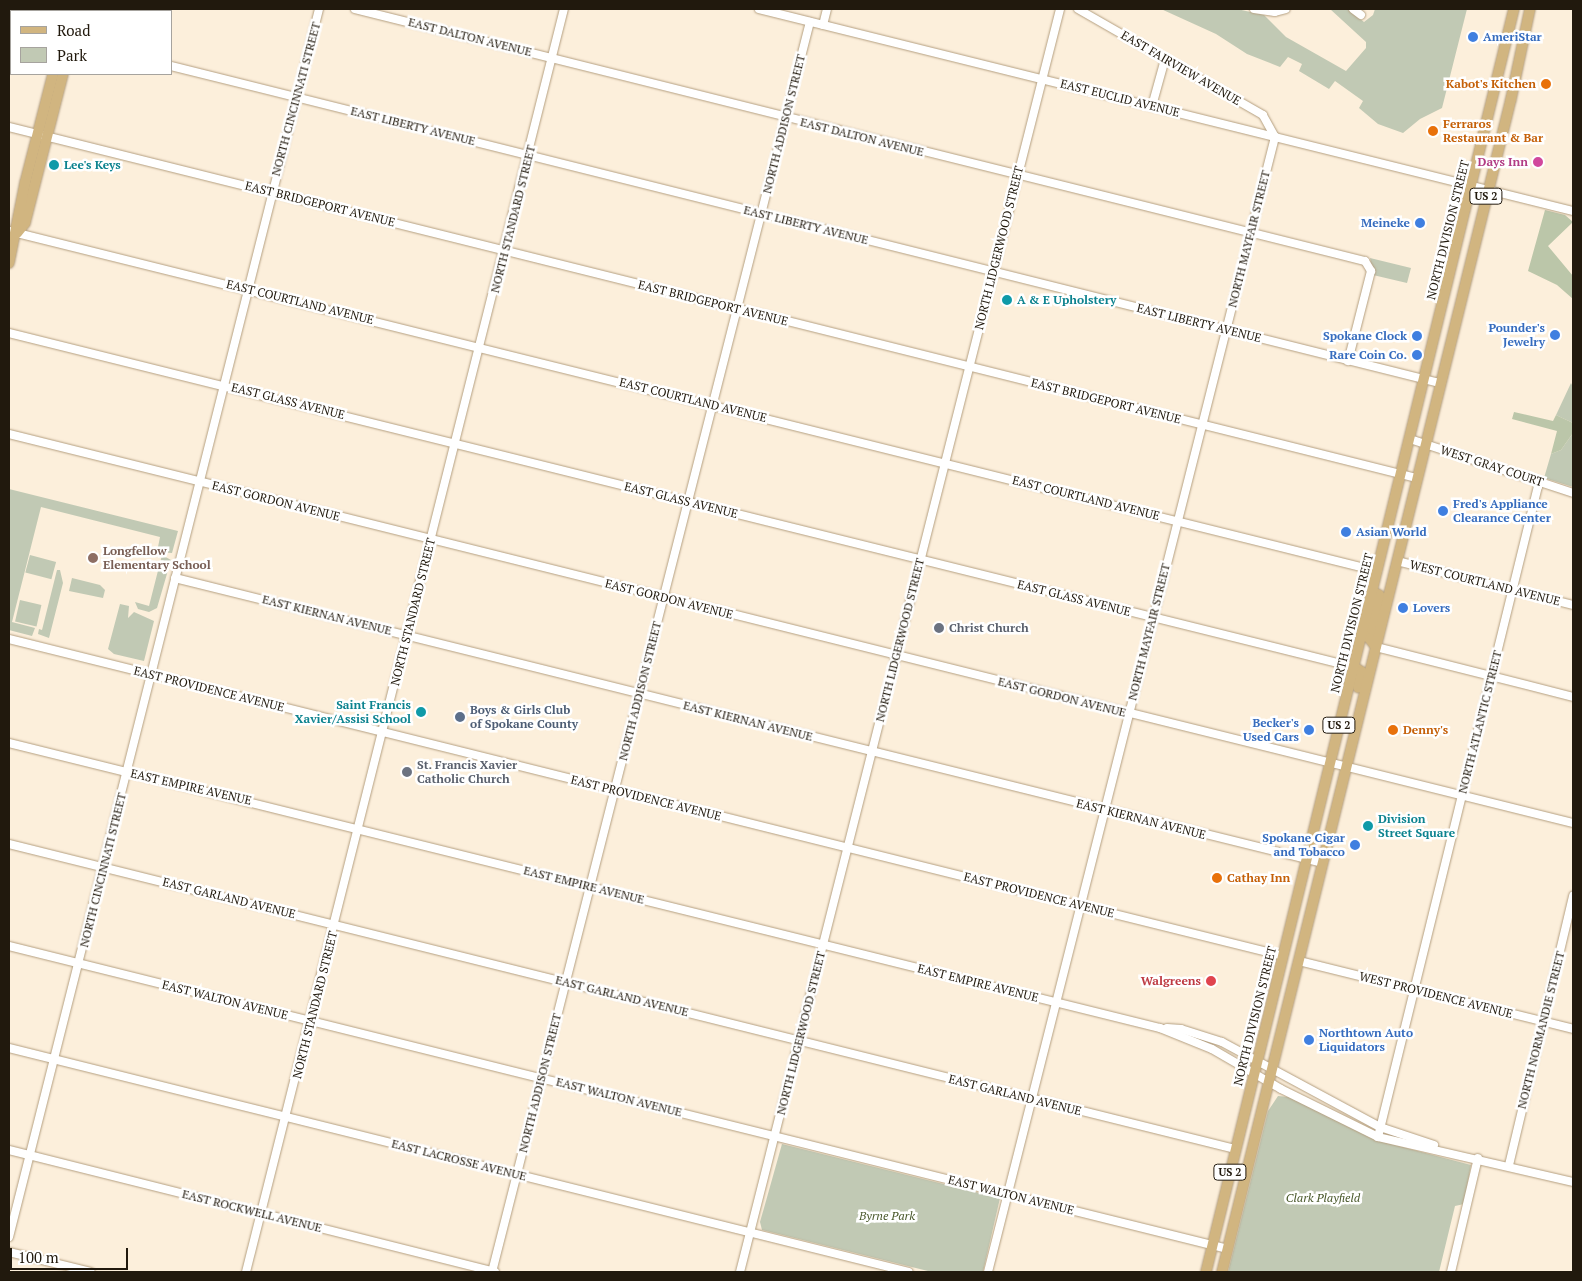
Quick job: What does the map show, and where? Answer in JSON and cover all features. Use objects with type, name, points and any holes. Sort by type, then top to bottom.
[{"type":"main road","name":"NORTH DIVISION STREET","points":[[1222,1272],[1440,383],[1514,9]]},
{"type":"main road","name":"NORTH DIVISION STREET","points":[[1206,1272],[1424,379],[1530,9]]},
{"type":"main road","points":[[9,263],[13,232],[53,75]]},
{"type":"main road","points":[[13,232],[25,223],[63,75]]},
{"type":"main road","points":[[1372,591],[1379,595],[1369,638],[1376,647]]},
{"type":"main road","points":[[1354,667],[1362,672],[1355,703],[1359,712]]},
{"type":"street","name":"NORTH CINCINNATI STREET","points":[[9,1237],[104,867],[174,578],[320,9]]},
{"type":"street","name":"EAST DALTON AVENUE","points":[[355,9],[554,57],[786,118],[1251,232],[1369,264],[1371,271],[1348,360]]},
{"type":"street","name":"NORTH STANDARD STREET","points":[[246,1272],[554,57],[564,9]]},
{"type":"street","name":"EAST EUCLID AVENUE","points":[[759,9],[1572,212]]},
{"type":"street","points":[[822,25],[827,9]]},
{"type":"street","name":"NORTH LIDGERWOOD STREET","points":[[740,1272],[1060,9]]},
{"type":"street","name":"EAST FAIRVIEW AVENUE","points":[[1078,9],[1263,115],[1275,137]]},
{"type":"street","points":[[1254,9],[1275,12],[1286,9]]},
{"type":"street","points":[[1353,9],[1360,15]]},
{"type":"street","name":"NORTH ADDISON STREET","points":[[494,1272],[810,22]]},
{"type":"street","points":[[1152,106],[1165,59]]},
{"type":"street","name":"EAST LIBERTY AVENUE","points":[[172,66],[1440,383]]},
{"type":"street","name":"EAST BRIDGEPORT AVENUE","points":[[9,127],[505,250],[736,310],[1417,478]]},
{"type":"street","name":"NORTH MAYFAIR STREET","points":[[988,1272],[1275,137]]},
{"type":"street","name":"EAST COURTLAND AVENUE","points":[[13,232],[481,346],[713,406],[1377,571]]},
{"type":"street","name":"EAST GLASS AVENUE","points":[[9,332],[1354,667]]},
{"type":"street","name":"EAST GORDON AVENUE","points":[[9,434],[1128,714],[1573,823]]},
{"type":"street","name":"WEST GRAY COURT","points":[[1410,439],[1573,493]]},
{"type":"street","name":"NORTH ATLANTIC STREET","points":[[1378,1137],[1539,482]]},
{"type":"street","name":"WEST COURTLAND AVENUE","points":[[1397,561],[1573,605]]},
{"type":"street","name":"EAST KIERNAN AVENUE","points":[[174,578],[1322,863]]},
{"type":"street","name":"EAST PROVIDENCE AVENUE","points":[[9,639],[1283,956]]},
{"type":"street","points":[[1376,647],[1573,697]]},
{"type":"street","name":"EAST EMPIRE AVENUE","points":[[9,743],[359,827],[591,887],[1160,1028],[1212,1049],[1269,1081],[1378,1137],[1445,1150]]},
{"type":"street","name":"EAST GARLAND AVENUE","points":[[9,844],[335,923],[1235,1149]]},
{"type":"street","name":"NORTH NORMANDIE STREET","points":[[1509,1165],[1573,896]]},
{"type":"street","name":"EAST WALTON AVENUE","points":[[9,946],[1228,1249]]},
{"type":"street","name":"WEST PROVIDENCE AVENUE","points":[[1299,961],[1573,1029]]},
{"type":"street","name":"EAST EMPIRE AVENUE","points":[[1160,1028],[1181,1029],[1210,1037],[1380,1127],[1445,1150]]},
{"type":"street","name":"EAST LACROSSE AVENUE","points":[[9,1048],[909,1272]]},
{"type":"street","name":"EAST ROCKWELL AVENUE","points":[[9,1150],[494,1272]]},
{"type":"street","points":[[1445,1150],[1573,1182]]},
{"type":"street","points":[[1451,1272],[1478,1158]]},
{"type":"street","points":[[9,1252],[92,1272]]},
{"type":"green space","points":[[1161,9],[1237,9],[1264,15],[1286,37],[1346,71],[1366,48],[1366,42],[1330,9],[1348,9],[1364,22],[1373,15],[1375,9],[1467,9],[1442,108],[1420,119],[1403,133],[1378,124],[1359,108],[1363,101],[1335,81],[1329,89],[1299,71],[1302,64],[1288,57],[1280,67],[1247,54],[1216,34]]},
{"type":"green space","points":[[1545,210],[1565,215],[1573,222],[1548,246],[1573,276],[1573,299],[1557,285],[1528,271]]},
{"type":"green space","points":[[1370,258],[1411,268],[1407,283],[1373,275]]},
{"type":"green space","points":[[1571,383],[1573,387],[1573,423],[1556,415]]},
{"type":"green space","points":[[1514,412],[1553,421],[1556,415],[1573,423],[1573,433],[1561,450],[1551,454],[1557,431],[1512,419]]},
{"type":"green space","points":[[1573,433],[1573,487],[1544,478],[1551,454],[1561,450]]},
{"type":"green space","points":[[9,489],[178,531],[172,553],[157,552],[160,537],[41,507],[12,622],[35,628],[32,636],[9,630]]},
{"type":"green space","points":[[30,555],[56,562],[51,579],[25,572]]},
{"type":"green space","points":[[162,555],[171,560],[157,608],[149,612],[138,609],[135,602],[149,606]]},
{"type":"green space","points":[[57,570],[60,570],[63,583],[49,638],[38,634],[39,629],[42,630]]},
{"type":"green space","points":[[72,578],[100,585],[105,590],[103,598],[69,591]]},
{"type":"green space","points":[[20,600],[41,605],[36,626],[15,621]]},
{"type":"green space","points":[[120,604],[129,606],[128,618],[134,612],[154,621],[144,661],[114,654],[108,649]]},
{"type":"green space","name":"Clark Playfield","points":[[1278,1096],[1289,1097],[1376,1140],[1471,1165],[1464,1204],[1455,1206],[1439,1272],[1228,1272],[1268,1111]]},
{"type":"green space","name":"Byrne Park","points":[[782,1144],[1000,1198],[983,1272],[932,1272],[762,1230],[760,1222]]},
{"type":"place","name":"AmeriStar","points":[[1473,37]]},
{"type":"place","name":"Kabot's Kitchen","points":[[1546,84]]},
{"type":"place","name":"Ferraros Restaurant & Bar","points":[[1433,131]]},
{"type":"place","name":"Days Inn","points":[[1538,162]]},
{"type":"place","name":"Lee's Keys","points":[[54,165]]},
{"type":"place","name":"Meineke","points":[[1420,223]]},
{"type":"place","name":"A & E Upholstery","points":[[1007,300]]},
{"type":"place","name":"Pounder's Jewelry","points":[[1555,335]]},
{"type":"place","name":"Spokane Clock","points":[[1417,336]]},
{"type":"place","name":"Rare Coin Co.","points":[[1417,355]]},
{"type":"place","name":"Fred's Appliance Clearance Center","points":[[1443,511]]},
{"type":"place","name":"Asian World","points":[[1346,532]]},
{"type":"place","name":"Longfellow Elementary School","points":[[93,558]]},
{"type":"place","name":"Lovers","points":[[1403,608]]},
{"type":"place","name":"Christ Church","points":[[939,628]]},
{"type":"place","name":"Saint Francis Xavier/Assisi School","points":[[421,712]]},
{"type":"place","name":"Boys & Girls Club of Spokane County","points":[[460,717]]},
{"type":"place","name":"Becker's Used Cars","points":[[1309,730]]},
{"type":"place","name":"Denny's","points":[[1393,730]]},
{"type":"place","name":"St. Francis Xavier Catholic Church","points":[[407,772]]},
{"type":"place","name":"Division Street Square","points":[[1368,826]]},
{"type":"place","name":"Spokane Cigar and Tobacco","points":[[1355,845]]},
{"type":"place","name":"Cathay Inn","points":[[1217,878]]},
{"type":"place","name":"Walgreens","points":[[1211,981]]},
{"type":"place","name":"Northtown Auto Liquidators","points":[[1309,1040]]}]
